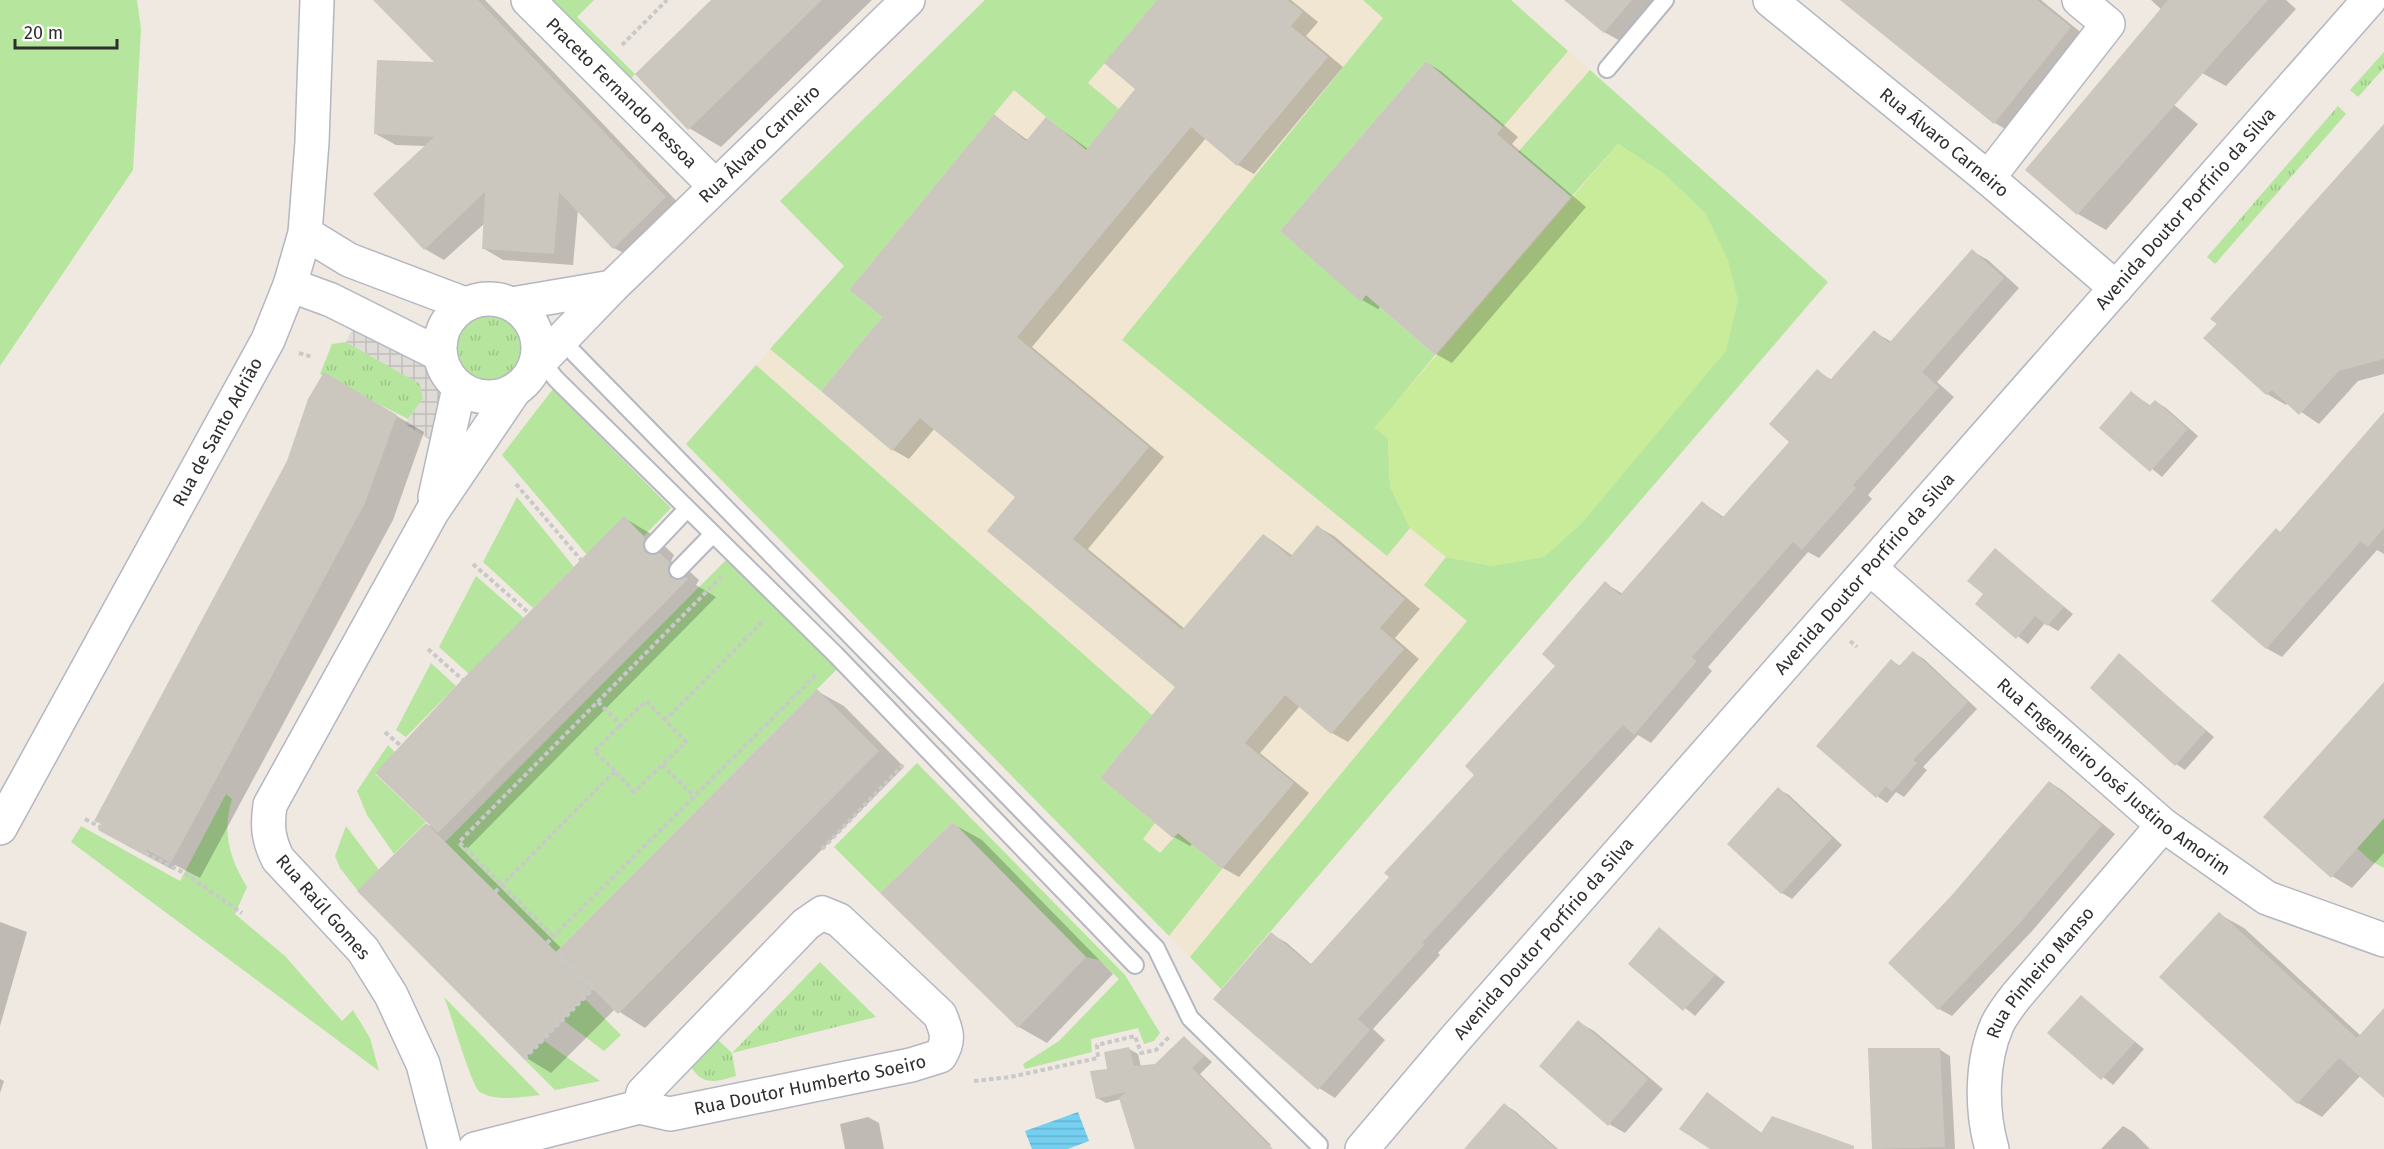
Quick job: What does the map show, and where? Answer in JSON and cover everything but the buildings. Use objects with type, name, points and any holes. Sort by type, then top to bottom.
[{"type":"street","name":"Rua de Santo Adrião","points":[[0,828],[268,340],[290,285],[305,233],[312,142],[317,0]]},
{"type":"street","name":"Praceto Fernando Pessoa","points":[[528,0],[715,186]]},
{"type":"street","name":"Rua Álvaro Carneiro","points":[[530,374],[612,287],[908,0]]},
{"type":"street","name":"Rua Álvaro Carneiro","points":[[1770,0],[1988,178],[2116,288]]},
{"type":"street","points":[[1988,178],[2003,155],[2108,24],[2079,0]]},
{"type":"street","name":"Avenida Doutor Porfírio da Silva","points":[[1362,1149],[1456,1038],[2369,0]]},
{"type":"street","points":[[305,233],[349,260],[465,304]]},
{"type":"street","points":[[290,285],[331,300],[439,354]]},
{"type":"street","points":[[512,304],[612,287]]},
{"type":"street","points":[[481,299],[496,299],[512,304],[526,315],[536,331],[538,350],[530,374],[495,397],[476,396],[459,388],[442,367],[439,354],[441,334],[450,316],[465,304],[481,299]]},
{"type":"street","name":"Rua Raúl Gomes","points":[[445,1149],[423,1064],[391,995],[363,950],[278,859],[269,842],[267,828],[270,805],[432,512],[530,374]]},
{"type":"street","name":"Rua Raúl Gomes","points":[[432,512],[459,388]]},
{"type":"street","name":"Rua Engenheiro José Justino Amorim","points":[[1870,568],[2163,825],[2267,898],[2384,940]]},
{"type":"street","name":"Rua Pinheiro Manso","points":[[1992,1149],[1984,1123],[1987,1060],[1998,1024],[2018,994],[2163,825]]},
{"type":"street","name":"Rua Doutor Humberto Soeiro","points":[[476,1149],[639,1107],[670,1114],[911,1065],[940,1056],[948,1045],[948,1033],[940,1015],[838,920],[822,913],[806,924],[642,1094],[639,1107]]},
{"type":"lane","points":[[1607,69],[1665,0]]},
{"type":"lane","points":[[574,353],[1156,948],[1190,1018],[1319,1145]]},
{"type":"lane","points":[[530,374],[556,379],[836,655],[1135,965]]},
{"type":"lane","points":[[653,545],[687,509]]},
{"type":"lane","points":[[678,570],[713,534]]},
{"type":"path","points":[[598,70],[667,0]]},
{"type":"path","points":[[516,484],[581,560]]},
{"type":"path","points":[[554,936],[459,842],[739,559]]},
{"type":"path","points":[[473,564],[529,613]]},
{"type":"path","points":[[665,720],[783,602]]},
{"type":"path","points":[[428,649],[463,680]]},
{"type":"path","points":[[547,943],[836,655]]},
{"type":"path","points":[[646,701],[686,742],[634,792],[594,751],[621,725],[646,701]]},
{"type":"path","points":[[598,702],[621,725]]},
{"type":"path","points":[[385,732],[401,746]]},
{"type":"path","points":[[822,849],[923,745]]},
{"type":"path","points":[[662,765],[694,796]]},
{"type":"path","points":[[495,892],[615,771]]},
{"type":"path","points":[[85,819],[100,827]]},
{"type":"path","points":[[145,853],[191,877],[242,913]]},
{"type":"path","points":[[524,1059],[593,989],[556,952]]},
{"type":"path","points":[[974,1081],[1010,1077],[1098,1058],[1097,1045],[1135,1036],[1141,1053],[1156,1050],[1172,1036],[1167,1028]]},
{"type":"shaded area","points":[[985,0],[1511,0],[1828,282],[1221,989],[686,444],[844,266],[780,201]]},
{"type":"shaded area","points":[[353,328],[428,365],[443,378],[445,407],[437,444],[405,424],[423,399],[420,384],[346,342]]},
{"type":"green space","points":[[0,0],[137,0],[141,29],[133,170],[0,366]]},
{"type":"green space","points":[[520,0],[594,0],[577,17],[635,74],[614,96]]},
{"type":"green space","points":[[985,0],[1157,0],[1088,83],[1119,109],[1086,150],[1014,90],[849,290],[882,317],[821,391],[770,349],[844,266],[780,201]]},
{"type":"green space","points":[[1363,0],[1511,0],[1568,51],[1503,127],[1426,61],[1280,231],[1361,301],[1366,295],[1435,355],[1375,428],[1388,438],[1390,486],[1410,528],[1387,556],[1122,340],[1383,18]]},
{"type":"green space","points":[[2384,52],[2384,68],[2358,97],[2350,90]]},
{"type":"green space","points":[[1590,70],[1828,282],[1221,989],[1190,957],[1467,621],[1424,585],[1446,557],[1493,566],[1706,214],[1664,174],[1618,144],[1571,197],[1518,152]]},
{"type":"green space","points":[[2338,106],[2346,114],[2215,264],[2207,257]]},
{"type":"green space","points":[[1618,144],[1664,174],[1706,214],[1728,260],[1738,300],[1726,351],[1581,524],[1544,557],[1493,566],[1446,557],[1410,528],[1390,486],[1388,438],[1374,428]]},
{"type":"green space","points":[[488,313],[501,316],[513,323],[520,335],[523,348],[520,361],[513,373],[501,380],[488,383],[475,380],[463,373],[456,361],[453,348],[456,335],[463,323],[475,316]]},
{"type":"green space","points":[[346,342],[421,384],[423,399],[408,419],[320,374],[332,344]]},
{"type":"green space","points":[[756,365],[1152,715],[1100,778],[1155,823],[1143,839],[1160,853],[1178,833],[1222,869],[1169,936],[686,444]]},
{"type":"green space","points":[[553,389],[671,508],[644,536],[624,517],[587,555],[502,455]]},
{"type":"green space","points":[[517,497],[574,567],[533,608],[483,562]]},
{"type":"green space","points":[[733,553],[843,663],[556,952],[445,842]]},
{"type":"green space","points":[[476,576],[524,618],[469,674],[439,647]]},
{"type":"green space","points":[[431,663],[456,686],[406,737],[396,730]]},
{"type":"green space","points":[[388,745],[395,752],[375,774],[426,822],[394,854],[367,815],[357,791]]},
{"type":"green space","points":[[917,763],[1125,975],[1160,1033],[1154,1041],[1144,1044],[1138,1028],[1091,1039],[1092,1052],[1025,1069],[1023,1064],[1059,1041],[1119,979],[1099,960],[1086,957],[953,822],[880,893],[834,847]]},
{"type":"green space","points":[[226,794],[232,799],[228,822],[229,844],[247,887],[235,914],[285,956],[342,1021],[353,1010],[370,1038],[379,1071],[71,842],[81,826],[180,881]]},
{"type":"green space","points":[[2384,818],[2384,868],[2371,861],[2357,848]]},
{"type":"green space","points":[[346,826],[379,870],[358,891],[340,868],[335,856]]},
{"type":"green space","points":[[820,962],[876,1017],[732,1053]]},
{"type":"green space","points":[[444,997],[540,1095],[501,1098],[480,1092],[466,1064]]},
{"type":"green space","points":[[584,998],[621,1035],[604,1051],[563,1020]]},
{"type":"green space","points":[[716,1038],[732,1053],[736,1076],[711,1081],[701,1078],[692,1068],[695,1056]]},
{"type":"green space","points":[[543,1040],[600,1081],[555,1090],[524,1059]]},
{"type":"water","points":[[1078,1112],[1089,1141],[1068,1149],[1032,1149],[1025,1131]]}]
